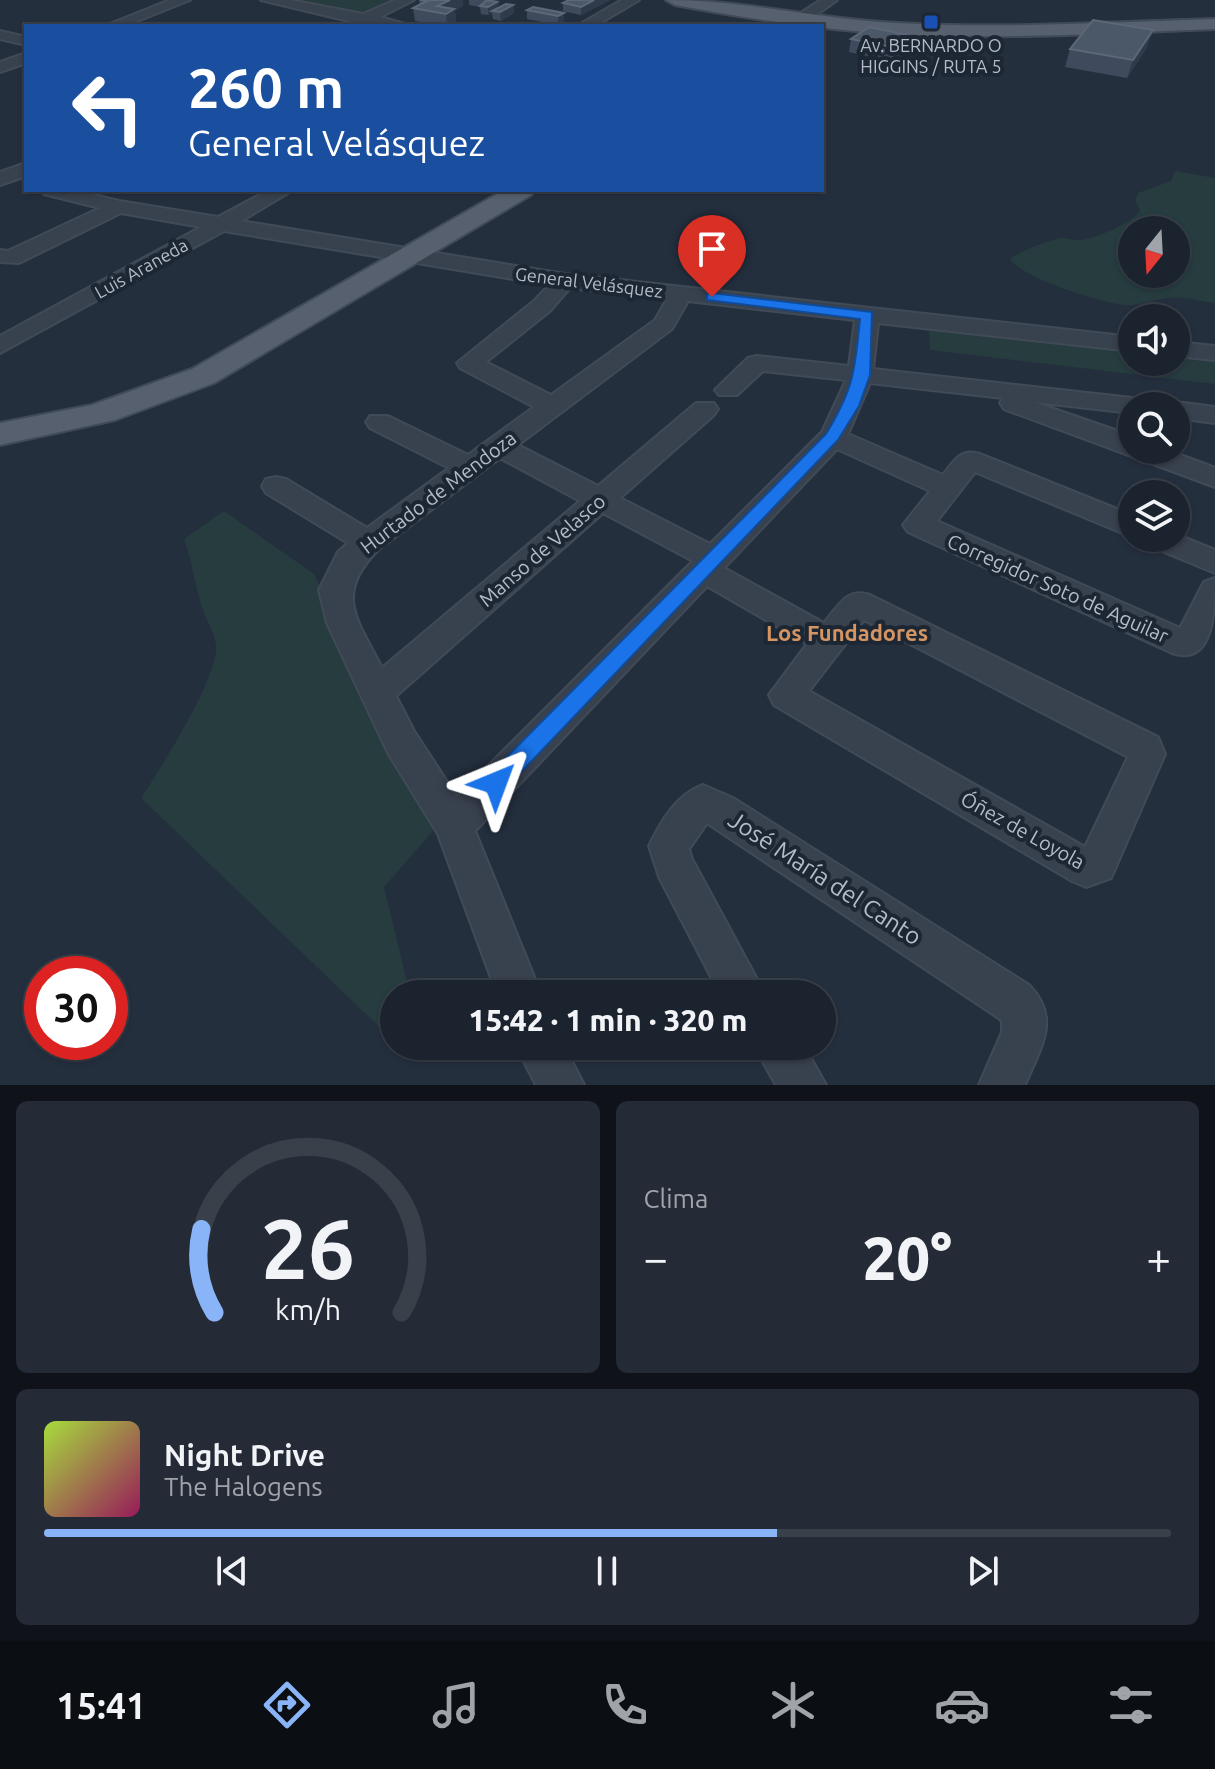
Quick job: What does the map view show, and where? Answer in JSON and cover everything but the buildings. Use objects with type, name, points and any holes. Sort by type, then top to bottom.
[{"type":"main road","points":[[675,0],[814,17],[945,25],[1215,21]]},
{"type":"main road","points":[[686,0],[814,17],[857,26],[961,30],[1215,21]]},
{"type":"main road","points":[[0,434],[100,414],[179,386],[224,364],[519,192]]},
{"type":"street","points":[[118,24],[183,0]]},
{"type":"street","points":[[268,0],[393,24]]},
{"type":"street","points":[[353,24],[407,0]]},
{"type":"street","points":[[588,24],[632,0]]},
{"type":"street","points":[[134,18],[159,24]]},
{"type":"street","points":[[0,35],[24,41]]},
{"type":"street","points":[[0,67],[24,59]]},
{"type":"street","points":[[2,177],[24,170]]},
{"type":"street","points":[[2,177],[24,182]]},
{"type":"street","name":"General Velásquez","points":[[59,192],[119,207],[565,281],[1118,342]]},
{"type":"street","name":"Luis Araneda","points":[[0,346],[279,192]]},
{"type":"street","points":[[4,263],[119,207]]},
{"type":"street","points":[[552,406],[469,363],[542,306],[565,281]]},
{"type":"street","name":"Hurtado de Mendoza","points":[[514,980],[454,826],[401,742],[343,623],[335,590],[349,560],[368,542],[664,324],[681,294]]},
{"type":"street","points":[[454,826],[833,437],[851,406],[862,375],[867,315]]},
{"type":"street","points":[[1190,350],[1215,353]]},
{"type":"street","name":"Manso de Velasco","points":[[378,691],[757,363],[977,389],[1050,405]]},
{"type":"street","points":[[1050,405],[1118,406]]},
{"type":"street","points":[[1050,405],[1118,439]]},
{"type":"street","points":[[1190,412],[1215,415]]},
{"type":"street","points":[[379,422],[470,467]]},
{"type":"street","points":[[833,437],[948,488]]},
{"type":"street","points":[[498,446],[600,500],[829,641]]},
{"type":"street","name":"Corregidor Soto de Aguilar","points":[[1118,521],[970,460],[918,525],[1180,643],[1189,642],[1215,590]]},
{"type":"street","points":[[1178,464],[1215,478]]},
{"type":"street","points":[[276,486],[368,542]]},
{"type":"street","points":[[1190,551],[1215,562]]},
{"type":"street","name":"Óñez de Loyola","points":[[859,603],[1140,743],[1147,754],[1097,865],[1086,868],[786,695],[829,641],[859,603]]},
{"type":"street","name":"José María del Canto","points":[[736,980],[671,856],[669,846],[703,802],[729,815],[1013,1001],[1025,1013],[1024,1033],[1002,1085]]},
{"type":"street","points":[[547,1060],[561,1085]]},
{"type":"street","points":[[786,1060],[803,1085]]},
{"type":"green space","points":[[284,0],[397,0],[356,14]]},
{"type":"green space","points":[[1175,171],[1215,178],[1215,303],[1166,298],[1139,304],[1112,303],[1045,281],[1029,274],[1010,259],[1056,239],[1087,239],[1118,227],[1118,288],[1190,288],[1190,216],[1135,216],[1140,210],[1135,201],[1138,193],[1171,181]]},
{"type":"green space","points":[[929,325],[1118,345],[1118,372],[930,350]]},
{"type":"green space","points":[[1190,353],[1215,356],[1215,384],[1148,376],[1190,376]]},
{"type":"green space","points":[[224,511],[314,574],[433,831],[384,887],[407,980],[380,980],[380,1028],[141,798],[187,723],[214,660],[216,645],[200,601],[184,539]]},
{"type":"place","name":"Av. BERNARDO O HIGGINS / RUTA 5","points":[[931,22]]},
{"type":"district","name":"Los Fundadores","points":[[847,632]]},
{"type":"route","points":[[496,783],[833,437],[851,406],[862,375],[867,315],[712,297]]}]
